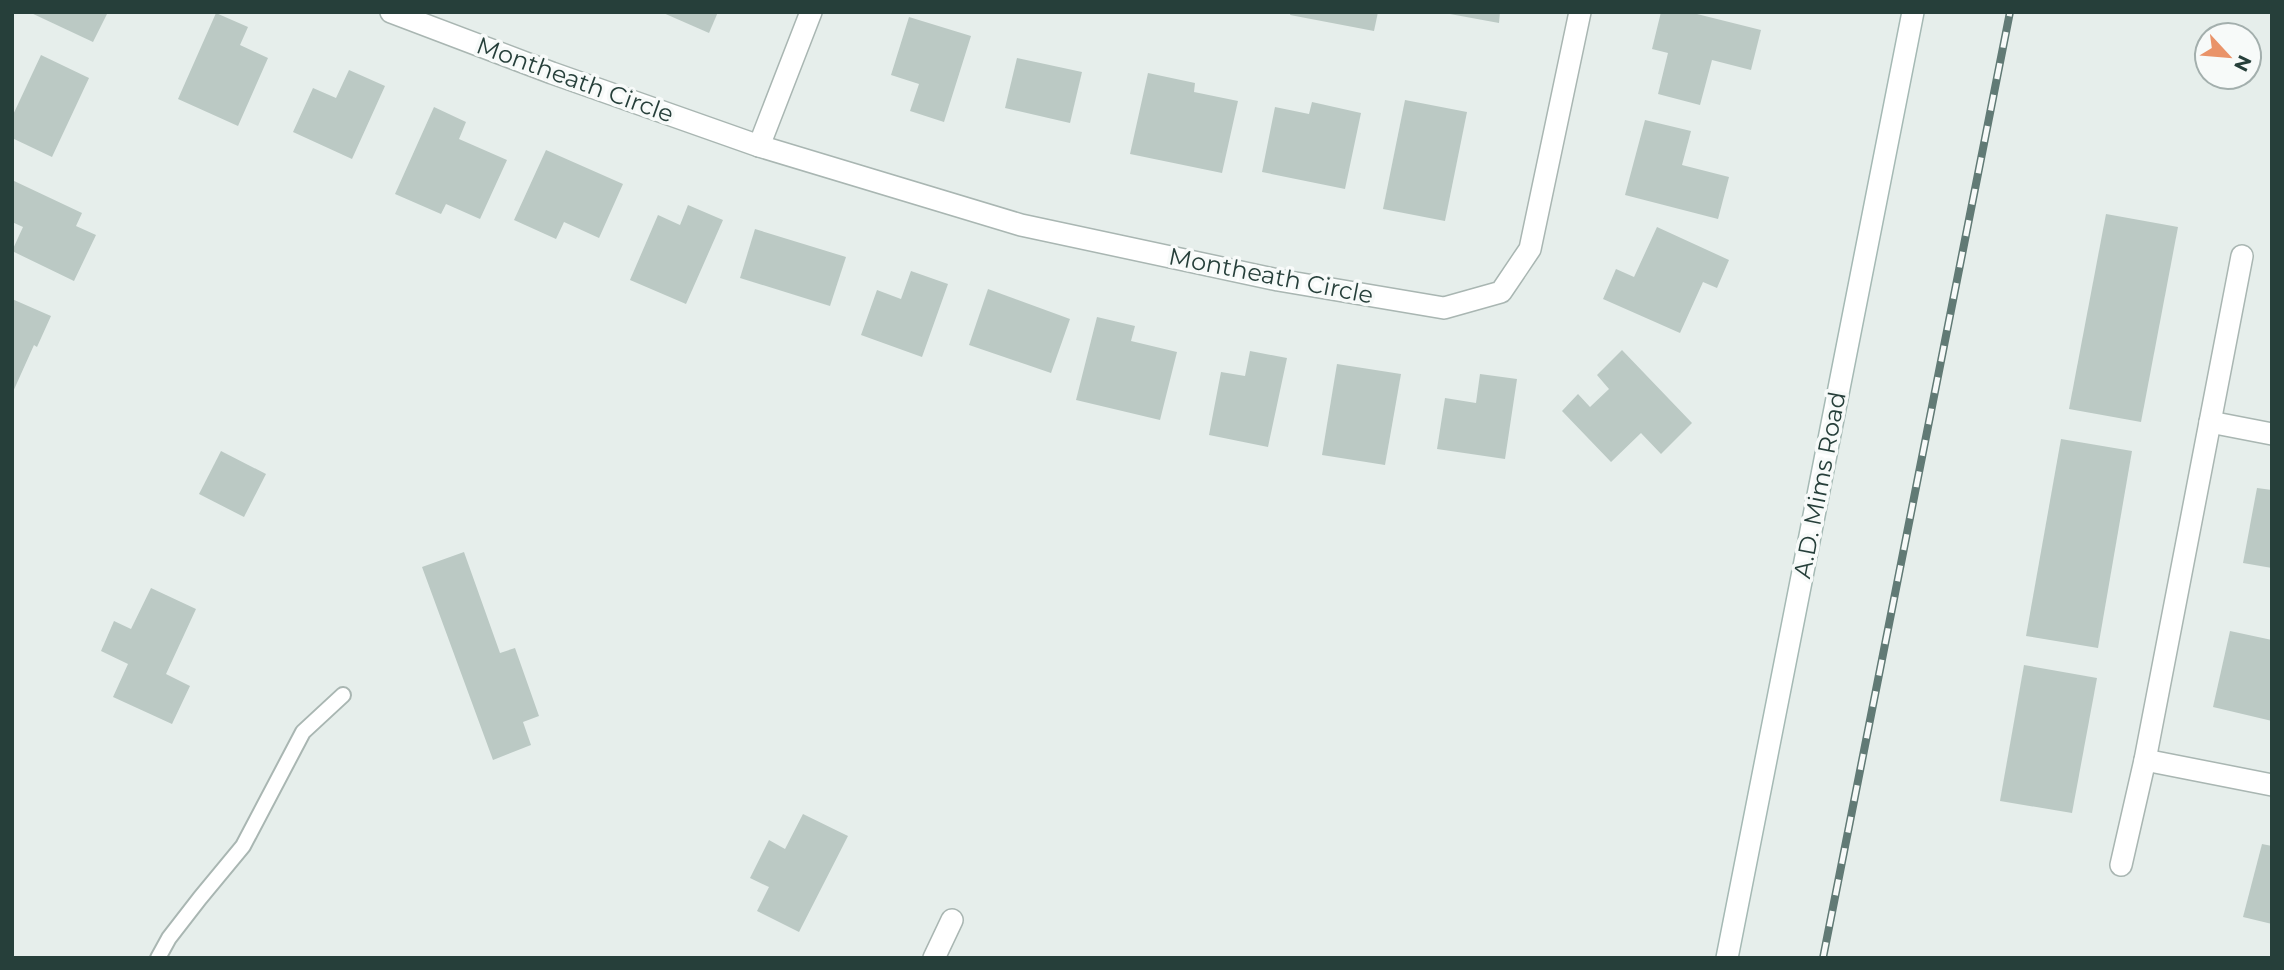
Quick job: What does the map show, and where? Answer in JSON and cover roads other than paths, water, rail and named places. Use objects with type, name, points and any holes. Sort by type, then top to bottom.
[{"type":"street","name":"Montheath Circle","points":[[391,12],[758,146],[1021,225],[1278,280],[1444,308],[1501,292],[1530,249],[1580,12]]},
{"type":"street","points":[[758,146],[811,12]]},
{"type":"street","name":"A.D. Mims Road","points":[[1727,958],[1913,12]]},
{"type":"street","points":[[2121,865],[2145,760],[2242,256]]},
{"type":"street","points":[[2210,422],[2272,434]]},
{"type":"street","points":[[2145,760],[2272,785]]},
{"type":"street","points":[[934,958],[952,920]]},
{"type":"lane","points":[[158,958],[169,938],[243,846],[303,732],[344,695]]},
{"type":"railway","points":[[1823,958],[2010,12]]}]
